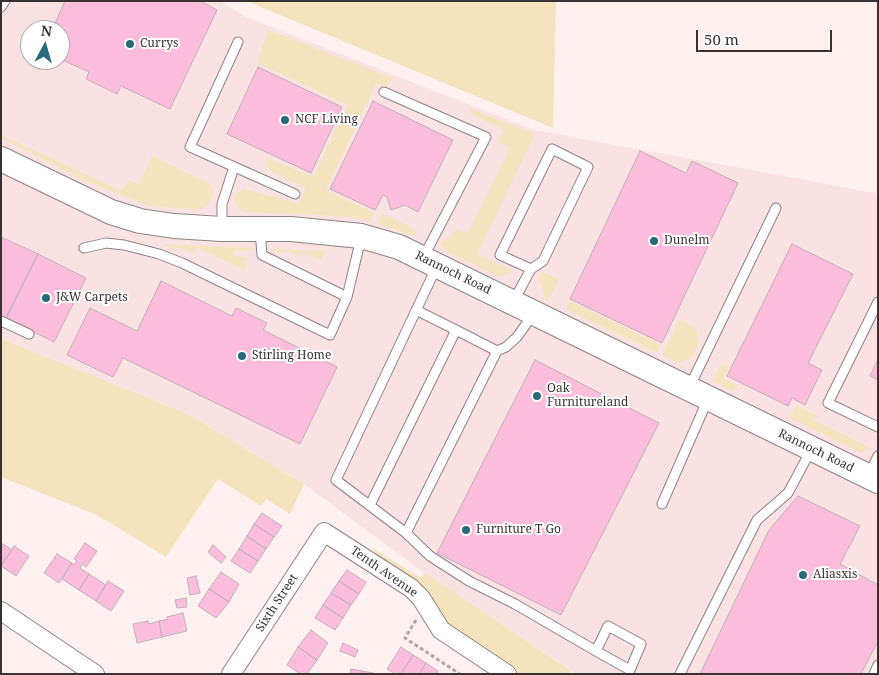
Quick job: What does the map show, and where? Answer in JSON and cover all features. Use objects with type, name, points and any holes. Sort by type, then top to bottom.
[{"type":"street","name":"Rannoch Road","points":[[1,159],[111,212],[140,221],[174,226],[222,229],[292,229],[361,236],[399,247],[812,449],[874,471]]},
{"type":"street","name":"Tenth Avenue","points":[[324,532],[410,588],[425,605],[441,630],[507,674]]},
{"type":"street","name":"Sixth Street","points":[[231,674],[324,532]]},
{"type":"street","points":[[1,612],[94,674]]},
{"type":"lane","points":[[1,7],[5,1]]},
{"type":"lane","points":[[238,42],[190,147],[296,194]]},
{"type":"lane","points":[[384,92],[486,137],[430,262],[416,310],[336,480],[406,533],[430,556],[469,582],[515,604],[596,651],[630,670],[641,644],[608,626],[596,651]]},
{"type":"lane","points":[[513,302],[531,269],[543,261],[588,167],[552,148],[500,255],[531,269]]},
{"type":"lane","points":[[222,229],[222,204],[234,167]]},
{"type":"lane","points":[[662,504],[698,394],[776,208]]},
{"type":"lane","points":[[260,228],[262,256],[347,297]]},
{"type":"lane","points":[[84,248],[106,243],[124,245],[159,254],[182,263],[330,335],[347,297],[361,236]]},
{"type":"lane","points":[[878,302],[828,403],[878,427]]},
{"type":"lane","points":[[416,310],[497,351]]},
{"type":"lane","points":[[406,533],[497,351],[506,347],[517,337],[534,313]]},
{"type":"lane","points":[[1,321],[29,334]]},
{"type":"lane","points":[[370,505],[456,330]]},
{"type":"lane","points":[[680,674],[756,520],[788,493],[812,449]]},
{"type":"lane","points":[[874,674],[878,665]]},
{"type":"path","points":[[425,605],[405,638],[460,674]]},
{"type":"shaded area","points":[[1,1],[219,1],[246,17],[534,130],[878,194],[878,674],[576,674],[431,578],[304,484],[188,414],[1,339]]},
{"type":"shaded area","points":[[248,1],[556,1],[553,128],[251,3]]},
{"type":"shaded area","points":[[268,30],[393,78],[387,87],[376,84],[326,190],[375,213],[370,222],[355,218],[321,215],[243,212],[237,205],[234,198],[244,189],[299,204],[306,188],[272,172],[267,166],[266,158],[314,177],[347,105],[257,63]]},
{"type":"shaded area","points":[[471,109],[535,134],[477,254],[513,272],[501,277],[443,250],[440,244],[457,229],[468,234],[510,148],[498,141],[504,130],[470,113]]},
{"type":"shaded area","points":[[1,135],[122,191],[129,180],[139,185],[152,156],[205,181],[211,186],[213,193],[208,204],[201,210],[151,206],[83,180],[1,138]]},
{"type":"shaded area","points":[[382,213],[414,229],[416,232],[414,236],[377,223]]},
{"type":"shaded area","points":[[165,244],[252,248],[250,251],[234,250],[234,256],[247,258],[244,270],[197,248],[194,254],[180,248],[173,250]]},
{"type":"shaded area","points":[[270,249],[326,250],[321,260],[303,252],[299,256],[287,251],[280,254]]},
{"type":"shaded area","points":[[542,272],[559,279],[548,301],[545,299],[541,283],[538,280]]},
{"type":"shaded area","points":[[570,301],[661,345],[656,353],[566,309]]},
{"type":"shaded area","points":[[680,320],[696,328],[699,343],[691,358],[677,363],[662,355]]},
{"type":"shaded area","points":[[1,339],[188,414],[304,484],[290,514],[266,499],[261,506],[218,479],[166,557],[97,515],[1,477]]},
{"type":"shaded area","points":[[721,364],[728,367],[724,379],[738,386],[737,389],[732,391],[713,381]]},
{"type":"shaded area","points":[[796,406],[816,415],[813,420],[869,447],[861,453],[790,418]]},
{"type":"shaded area","points":[[372,548],[421,578],[425,573],[571,671],[569,674],[520,674],[447,627],[387,568]]},
{"type":"building","name":"Currys","points":[[65,1],[200,1],[217,10],[170,109],[121,86],[117,94],[86,79],[89,72],[70,63],[70,20],[56,20]]},
{"type":"building","name":"NCF Living","points":[[258,67],[342,107],[311,173],[227,134]]},
{"type":"building","points":[[373,101],[453,140],[418,212],[405,205],[391,210],[387,197],[383,195],[375,210],[330,189]]},
{"type":"building","name":"Dunelm","points":[[640,151],[686,173],[692,161],[738,183],[662,343],[570,299]]},
{"type":"building","points":[[1,237],[38,254],[6,318],[1,316]]},
{"type":"building","points":[[792,244],[853,274],[808,363],[822,370],[805,405],[792,398],[788,406],[727,376]]},
{"type":"building","name":"J&W Carpets","points":[[38,254],[86,278],[54,342],[6,318]]},
{"type":"building","points":[[161,281],[232,316],[236,308],[267,323],[263,330],[337,367],[300,444],[123,358],[113,377],[67,355],[90,308],[137,331]]},
{"type":"building","points":[[535,360],[659,423],[561,615],[437,553]]},
{"type":"building","points":[[878,360],[878,380],[870,376]]},
{"type":"building","name":"Aliasxis","points":[[798,496],[860,526],[840,564],[878,585],[878,641],[861,674],[700,674],[769,530]]},
{"type":"building","points":[[262,513],[282,526],[274,537],[254,524]]},
{"type":"building","points":[[254,524],[274,537],[266,549],[247,536]]},
{"type":"building","points":[[247,536],[266,549],[258,561],[239,549]]},
{"type":"building","points":[[1,543],[12,550],[1,566]]},
{"type":"building","points":[[85,543],[97,551],[86,567],[82,564],[80,568],[89,574],[79,590],[62,579],[72,563],[74,565],[77,561],[74,559]]},
{"type":"building","points":[[213,545],[226,557],[221,563],[208,552]]},
{"type":"building","points":[[14,546],[29,556],[16,576],[1,566]]},
{"type":"building","points":[[239,549],[258,561],[250,573],[231,561]]},
{"type":"building","points":[[57,554],[72,563],[59,583],[44,573]]},
{"type":"building","points":[[347,570],[366,582],[359,594],[339,581]]},
{"type":"building","points":[[221,572],[239,584],[229,602],[209,589]]},
{"type":"building","points":[[89,574],[106,585],[96,601],[79,590]]},
{"type":"building","points":[[196,576],[200,593],[190,595],[187,578]]},
{"type":"building","points":[[108,581],[124,591],[111,611],[96,601]]},
{"type":"building","points":[[339,581],[359,594],[351,605],[331,593]]},
{"type":"building","points":[[209,589],[229,602],[216,618],[198,606]]},
{"type":"building","points":[[331,593],[351,605],[343,618],[323,605]]},
{"type":"building","points":[[186,598],[187,607],[177,608],[175,600]]},
{"type":"building","points":[[323,605],[343,618],[335,630],[315,618]]},
{"type":"building","points":[[183,613],[187,631],[162,637],[159,621]]},
{"type":"building","points":[[148,621],[149,624],[159,621],[162,637],[137,643],[133,624]]},
{"type":"building","points":[[311,630],[328,643],[317,660],[298,647]]},
{"type":"building","points":[[343,643],[358,650],[355,657],[340,651]]},
{"type":"building","points":[[298,647],[317,660],[307,674],[301,674],[287,665]]},
{"type":"building","points":[[401,647],[413,655],[401,674],[395,674],[387,669]]},
{"type":"building","points":[[413,655],[426,663],[419,674],[401,674]]},
{"type":"building","points":[[426,663],[438,671],[437,674],[419,674]]},
{"type":"building","points":[[351,669],[373,673],[350,674]]},
{"type":"place","name":"Currys","points":[[130,44]]},
{"type":"place","name":"NCF Living","points":[[285,120]]},
{"type":"place","name":"Dunelm","points":[[654,241]]},
{"type":"place","name":"J&W Carpets","points":[[46,298]]},
{"type":"place","name":"Stirling Home","points":[[242,356]]},
{"type":"place","name":"Oak Furnitureland","points":[[537,396]]},
{"type":"place","name":"Furniture T Go","points":[[466,530]]},
{"type":"place","name":"Aliasxis","points":[[803,575]]}]
